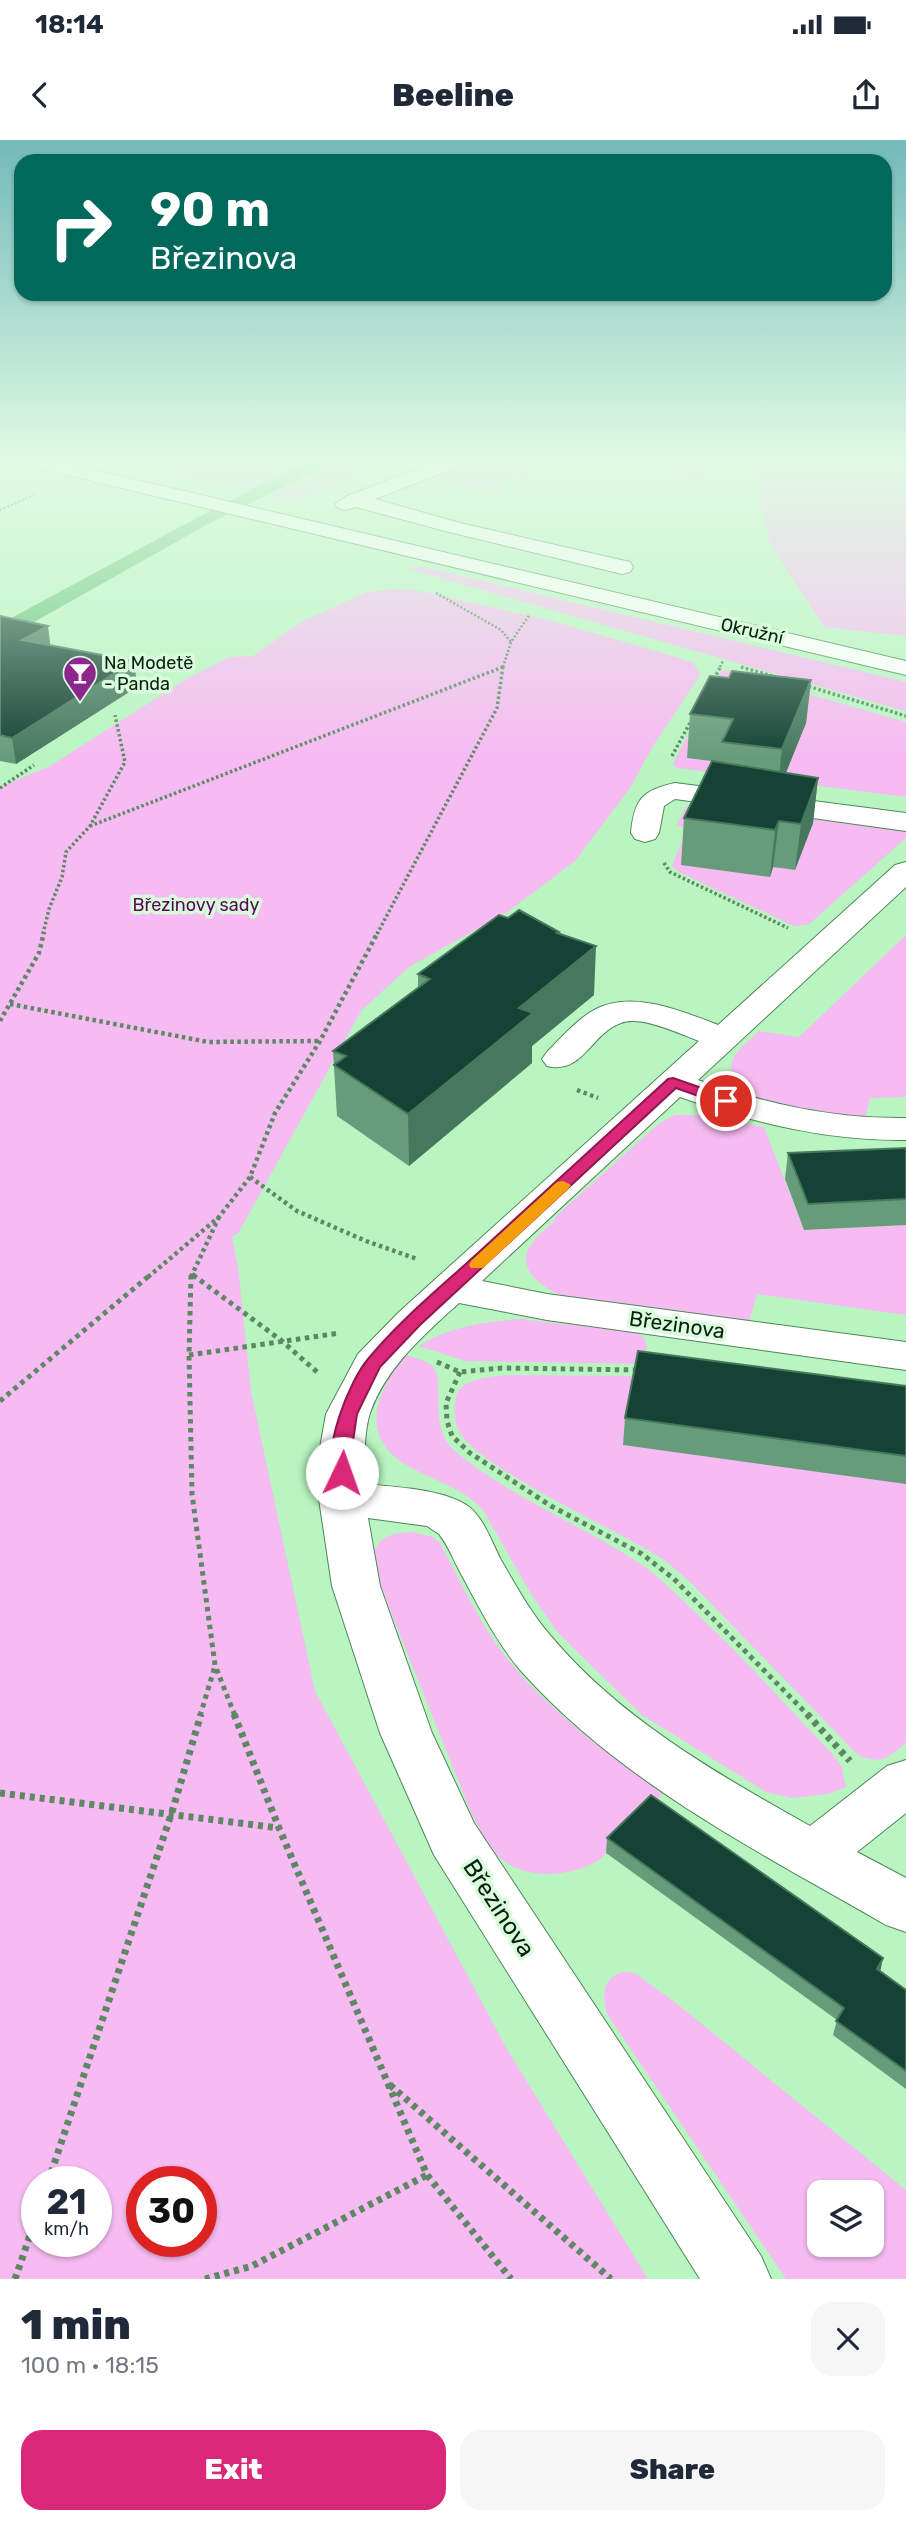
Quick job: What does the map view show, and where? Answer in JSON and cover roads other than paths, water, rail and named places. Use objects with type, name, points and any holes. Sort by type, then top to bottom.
[{"type":"street","name":"Okružní","points":[[448,559],[906,668]]},
{"type":"street","points":[[587,559],[622,567]]},
{"type":"street","points":[[645,834],[647,807],[654,798],[675,791],[906,822]]},
{"type":"street","name":"Březinova","points":[[738,2279],[453,1838],[406,1733],[356,1586],[342,1499],[342,1448],[348,1414],[360,1386],[373,1364],[414,1321],[436,1275],[673,1083],[906,871]]},
{"type":"street","points":[[559,1059],[610,1015],[626,1011],[647,1013],[722,1038]]},
{"type":"street","points":[[673,1083],[781,1118],[870,1131],[906,1129]]},
{"type":"street","name":"Březinova","points":[[436,1275],[547,1307],[906,1356]]},
{"type":"street","points":[[342,1499],[436,1510],[451,1518],[462,1530],[508,1612],[537,1655],[585,1703],[675,1773],[906,1907]]},
{"type":"street","points":[[814,1854],[893,1792]]},
{"type":"place","name":"Na Modetě - Panda","points":[[80,703]]},
{"type":"park label","name":"Březinovy sady","points":[[196,905]]}]
